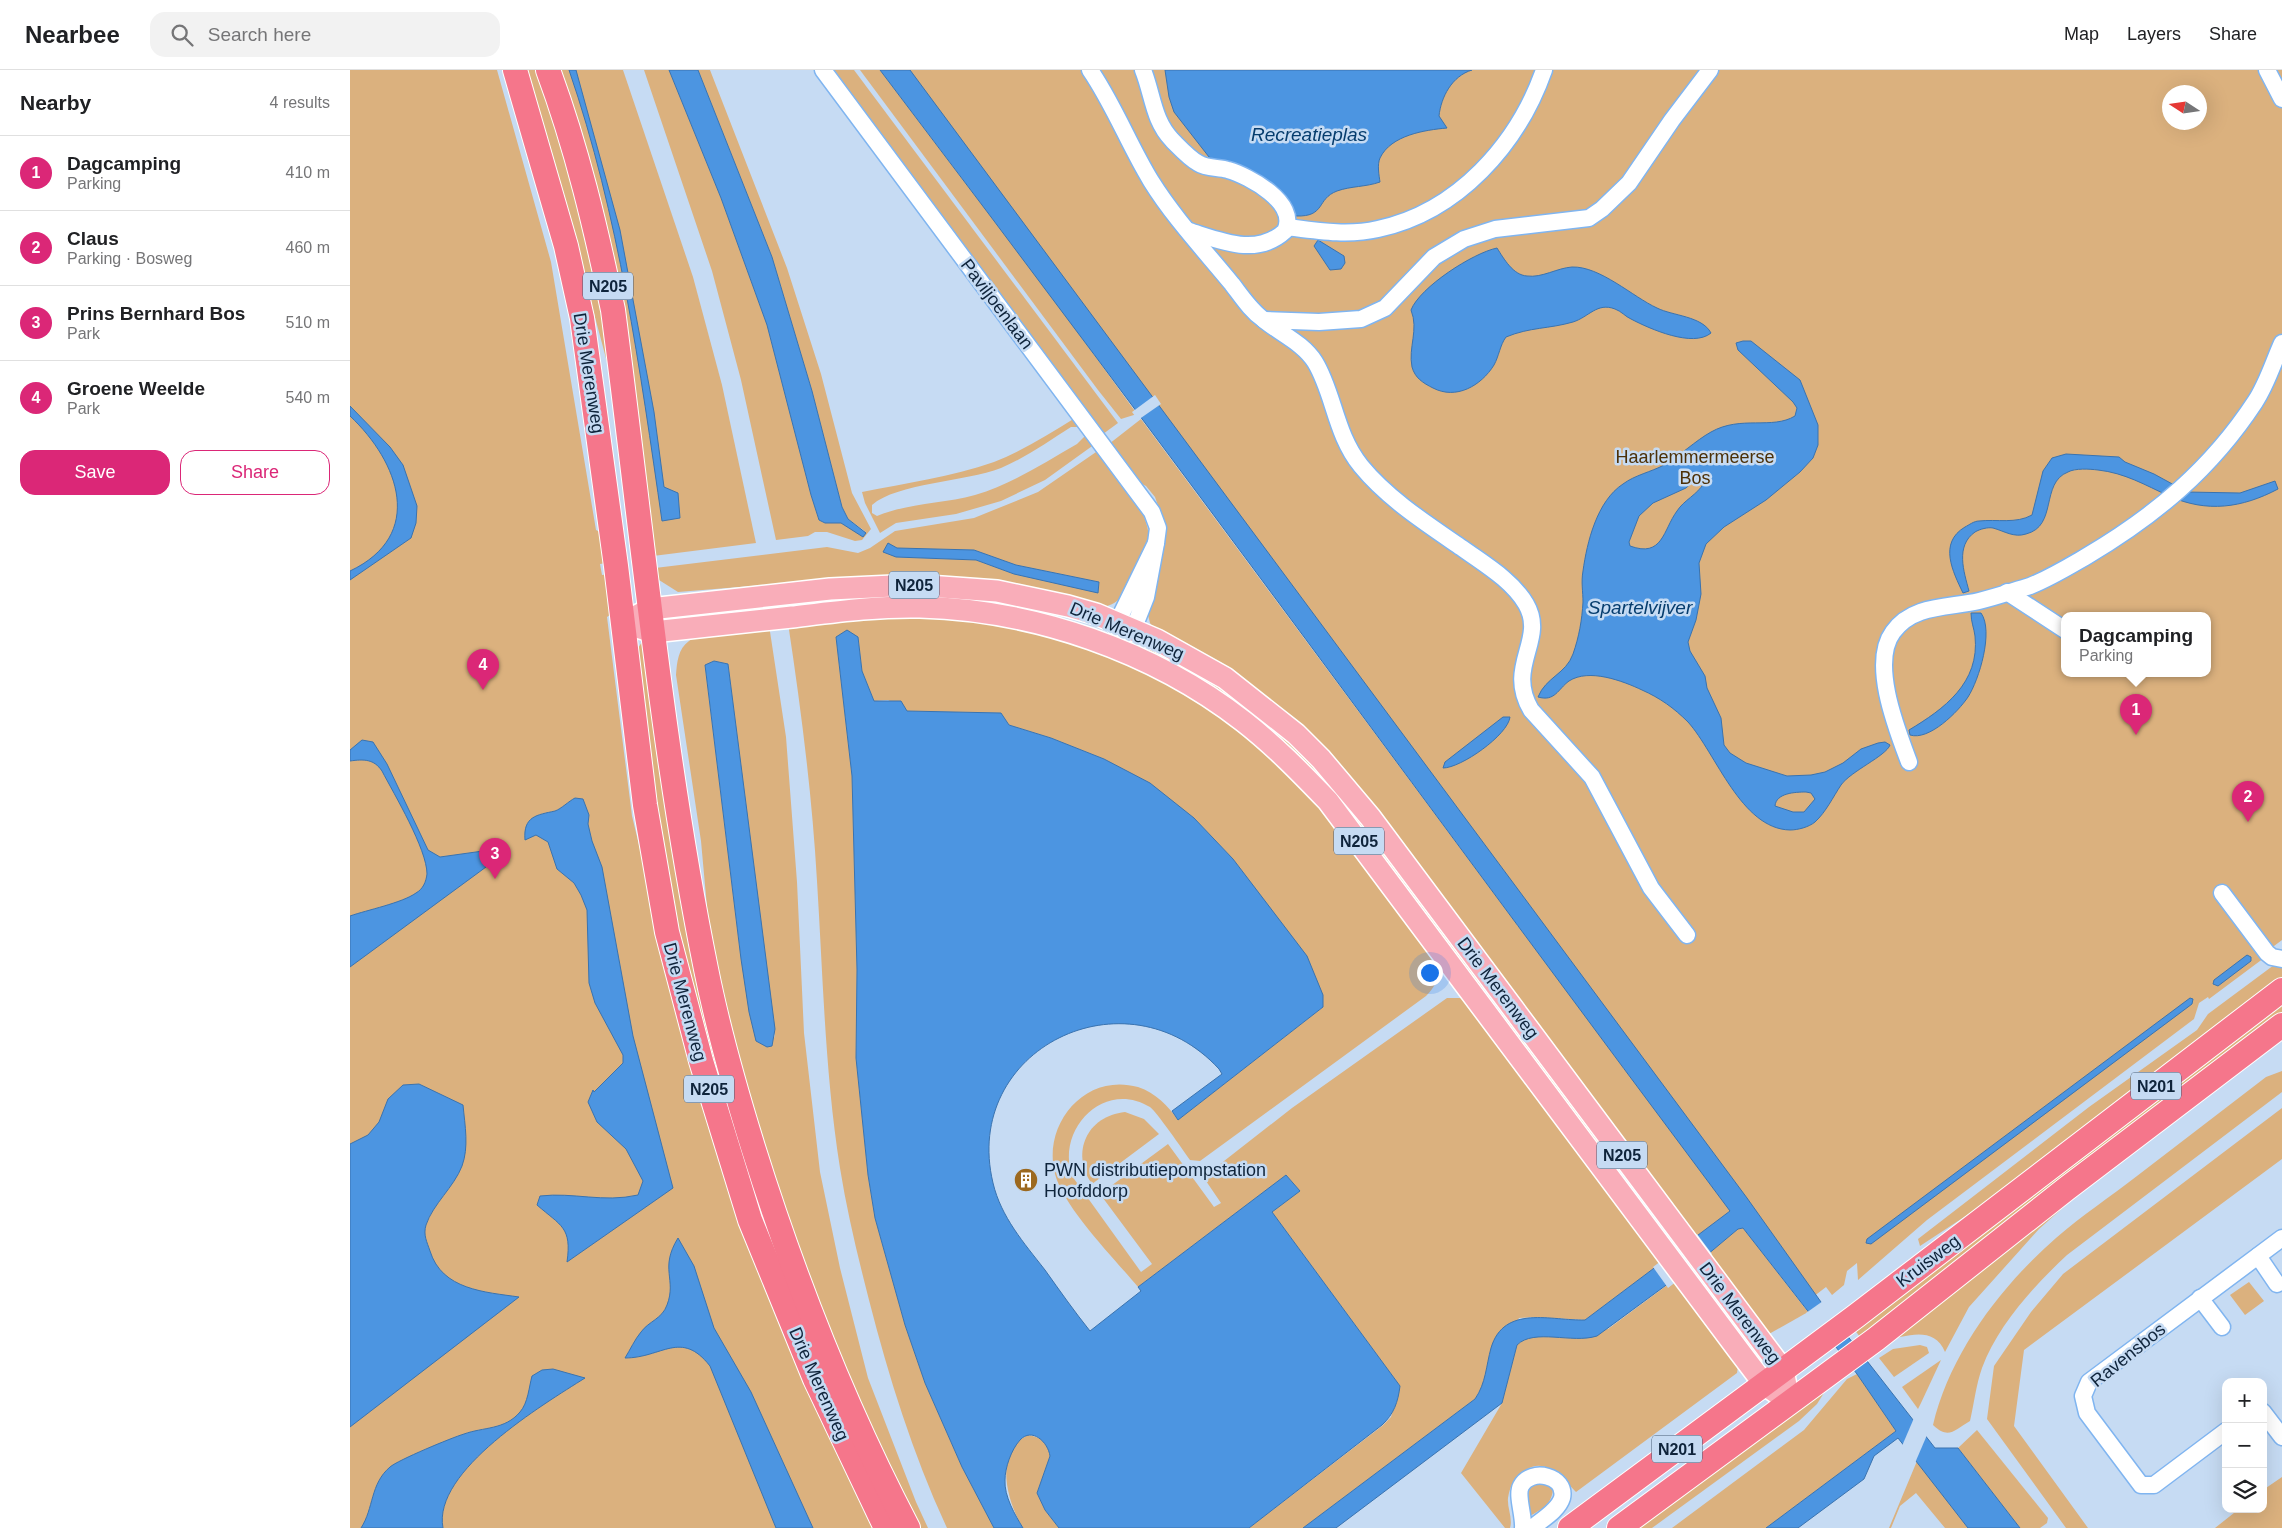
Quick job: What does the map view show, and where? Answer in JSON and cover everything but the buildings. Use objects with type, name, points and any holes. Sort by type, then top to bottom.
[{"type":"highway","name":"Drie Merenweg","points":[[515,70],[566,246],[582,318],[623,623],[645,805],[667,932],[701,1061],[750,1220],[815,1379],[886,1528]]},
{"type":"highway","name":"Drie Merenweg","points":[[548,70],[565,118],[598,241],[613,310],[675,803],[706,972],[736,1092],[780,1232],[831,1366],[873,1461],[908,1528]]},
{"type":"highway","name":"Kruisweg","points":[[1570,1528],[1823,1341],[2282,990]]},
{"type":"highway","name":"Kruisweg","points":[[1619,1528],[1876,1339],[2074,1183],[2282,1025]]},
{"type":"main road","name":"Drie Merenweg","points":[[651,621],[830,589],[914,584],[960,587],[1018,594],[1068,606],[1125,626],[1164,643],[1225,678],[1266,709],[1322,759],[1407,865],[1783,1370],[1790,1401]]},
{"type":"main road","name":"Drie Merenweg","points":[[623,623],[920,607],[977,612],[1063,630],[1114,648],[1189,685],[1235,715],[1286,758],[1328,802],[1764,1384],[1790,1401]]},
{"type":"street","name":"Paviljoenlaan","points":[[824,70],[1152,512],[1158,528],[1146,597],[1125,626],[1114,648]]},
{"type":"street","points":[[1090,70],[1152,182],[1189,231],[1248,304],[1264,320],[1298,344],[1314,361],[1343,437],[1360,465],[1381,488],[1506,582],[1527,605],[1533,626],[1521,676],[1522,690],[1526,700],[1531,710],[1592,777],[1650,888],[1687,935]]},
{"type":"street","points":[[1143,70],[1158,122],[1174,142],[1199,164],[1237,173],[1266,188],[1285,210],[1287,227]]},
{"type":"street","points":[[1287,227],[1333,233],[1378,229],[1405,220],[1440,202],[1462,188],[1500,151],[1525,112],[1544,70]]},
{"type":"street","points":[[1264,320],[1320,322],[1361,319],[1385,308],[1434,257],[1464,239],[1495,229],[1523,224],[1576,221],[1593,216],[1629,183],[1672,120],[1710,70]]},
{"type":"street","points":[[2267,70],[2282,99]]},
{"type":"street","points":[[1189,231],[1238,245],[1254,245],[1273,241],[1287,227]]},
{"type":"street","points":[[1909,762],[1886,691],[1885,651],[1891,634],[1910,616],[1922,611],[1980,601],[2053,575],[2133,528],[2170,499],[2210,460],[2255,401],[2267,381],[2282,343]]},
{"type":"street","points":[[2007,592],[2061,627]]},
{"type":"street","points":[[2222,892],[2267,953],[2272,957],[2282,959]]},
{"type":"street","name":"Ravensbos","points":[[2222,1434],[2154,1485],[2149,1486],[2136,1481],[2087,1413],[2084,1396],[2089,1382],[2282,1238]]},
{"type":"street","points":[[2258,1256],[2277,1284]]},
{"type":"street","points":[[2200,1298],[2222,1327]]},
{"type":"street","points":[[2267,1417],[2282,1438]]},
{"type":"street","points":[[1523,1528],[1524,1516],[1519,1496],[1520,1487],[1532,1476],[1541,1475],[1556,1482],[1561,1489],[1562,1498],[1555,1510],[1532,1528]]},
{"type":"green space","points":[[350,70],[497,70],[551,262],[596,530],[602,533],[606,563],[600,564],[602,575],[609,574],[614,612],[607,617],[632,816],[681,1018],[880,1528],[350,1528]]},
{"type":"green space","points":[[526,70],[542,70],[600,291],[614,388],[552,157]]},
{"type":"green space","points":[[557,70],[623,70],[693,277],[722,385],[756,543],[653,556]]},
{"type":"green space","points":[[644,70],[669,70],[721,198],[767,325],[819,520],[825,523],[841,523],[866,532],[848,519],[842,507],[812,391],[772,257],[698,70],[710,70],[787,268],[821,374],[852,493],[871,529],[862,540],[855,541],[827,532],[815,532],[808,536],[776,540],[741,380],[712,271]]},
{"type":"green space","points":[[830,70],[854,70],[1118,423],[1103,434]]},
{"type":"green space","points":[[860,70],[880,70],[1055,301],[1137,414],[1121,419]]},
{"type":"green space","name":"Haarlemmermeerse Bos","points":[[905,70],[2282,70],[2282,940],[2262,955],[2264,958],[2209,999],[2208,997],[2199,1003],[2194,1019],[1927,1220],[1858,1280],[1857,1263],[1847,1271],[1844,1285],[1832,1295],[1826,1287],[1813,1297]]},
{"type":"green space","points":[[1075,418],[1095,444],[1045,480],[1001,501],[956,514],[896,523],[880,533],[865,503],[862,492],[945,476],[994,462],[1025,447]],"holes":[[[1071,427],[1079,427],[1085,436],[1077,444],[1002,485],[963,498],[901,508],[877,516],[872,513],[872,505],[883,498],[914,487],[969,477],[1001,468],[1028,454]]]},
{"type":"green space","points":[[1141,419],[1730,1211],[1695,1238],[1354,787],[1156,632],[1150,623],[1147,611],[1164,523],[1155,497],[1146,486],[1138,482],[1109,444]]},
{"type":"green space","points":[[1099,450],[1125,484],[1141,509],[1149,535],[1147,552],[1126,590],[1116,602],[1100,608],[850,578],[678,592],[659,580],[655,568],[827,547],[858,553],[870,548],[895,531],[974,518],[1038,492]],"holes":[[[888,544],[897,548],[974,550],[1016,565],[1099,582],[1098,592],[1014,574],[976,560],[896,557]]]},
{"type":"green space","points":[[947,614],[1098,647],[1212,706],[1274,758],[1325,807],[1436,956],[1438,968],[1436,982],[1426,996],[1200,1161],[1190,1160],[1150,1107],[1133,1100],[1116,1099],[1101,1104],[1088,1113],[1078,1126],[1071,1141],[1069,1158],[1072,1176],[1141,1272],[1152,1264],[1100,1194],[1168,1144],[1214,1207],[1221,1203],[1206,1181],[1210,1172],[1292,1108],[1447,998],[1460,998],[1473,1004],[1665,1260],[1585,1320],[1519,1318],[1475,1399],[1303,1528],[1249,1528],[1382,1426],[1391,1417],[1400,1386],[1272,1212],[1300,1191],[1286,1175],[1138,1287],[1068,1202],[1055,1174],[1053,1155],[1055,1137],[1062,1121],[1072,1106],[1085,1095],[1101,1087],[1119,1084],[1138,1087],[1161,1100],[1178,1120],[1323,1007],[1267,905],[1233,859],[1194,818],[1104,759],[1051,738],[1009,725],[1001,713],[907,711],[888,700],[874,701],[862,671],[858,637],[836,637],[852,776],[857,970],[856,1058],[868,1175],[875,1218],[905,1325],[925,1383],[962,1467],[994,1528],[947,1528],[923,1473],[903,1416],[877,1329],[853,1234],[840,1168],[828,1061],[809,784],[788,623]]},
{"type":"green space","points":[[769,625],[786,737],[797,882],[804,1033],[820,1172],[840,1268],[868,1378],[928,1528],[921,1528],[857,1398],[767,1167],[711,951],[701,841],[676,675],[677,665],[682,648],[695,638],[714,633]],"holes":[[[714,661],[728,664],[775,1038],[741,959],[705,666]]]},
{"type":"green space","points":[[648,641],[689,919],[855,1435],[776,1268],[719,1102],[672,907],[648,780],[636,651],[642,642]]},
{"type":"green space","points":[[1152,646],[1226,687],[1314,761],[1463,952],[1483,989],[1623,1168],[1579,1123],[1356,825],[1148,655]]},
{"type":"green space","points":[[2274,965],[2282,967],[2282,978],[1987,1202],[1920,1246],[1918,1239],[2089,1107],[2197,1030],[2208,1014]]},
{"type":"green space","points":[[2282,1001],[2282,1019],[1863,1341],[1851,1325]]},
{"type":"green space","points":[[2282,1071],[2282,1092],[2067,1255],[2055,1267],[2018,1307],[1997,1337],[1982,1368],[1970,1421],[1948,1433],[1939,1430],[1933,1425],[1941,1398],[1965,1347],[1980,1322],[2016,1277],[2075,1222],[2266,1077]]},
{"type":"green space","points":[[2282,1108],[2282,1159],[2024,1350],[2014,1426],[2088,1528],[2066,1528],[1987,1419],[1994,1366],[2031,1312],[2063,1274]]},
{"type":"green space","points":[[1125,1112],[1144,1119],[1159,1134],[1092,1184],[1083,1160],[1086,1138],[1092,1128],[1101,1121],[1112,1115]]},
{"type":"green space","points":[[2075,1197],[2039,1229],[1969,1307],[1945,1352],[1934,1338],[1927,1335],[1910,1335],[1884,1341]]},
{"type":"green space","points":[[1743,1228],[1808,1312],[1769,1334],[1707,1255],[1738,1229]]},
{"type":"green space","points":[[1678,1277],[1739,1360],[1737,1373],[1576,1492],[1552,1470],[1545,1467],[1531,1467],[1520,1474],[1510,1490],[1508,1502],[1511,1524],[1510,1528],[1505,1528],[1461,1473],[1502,1403],[1517,1345],[1524,1338],[1608,1329]]},
{"type":"green space","points":[[2249,1282],[2264,1301],[2245,1315],[2230,1295]]},
{"type":"green space","points":[[1920,1345],[1927,1347],[1929,1353],[1894,1377],[1879,1358],[1893,1349]]},
{"type":"green space","points":[[1941,1360],[1921,1403],[1918,1409],[1902,1387]]},
{"type":"green space","points":[[1857,1374],[1896,1431],[1766,1528],[1672,1528],[1804,1430],[1847,1379]]},
{"type":"green space","points":[[1832,1380],[1817,1404],[1799,1421],[1652,1528],[1634,1528]]},
{"type":"green space","points":[[1977,1430],[2048,1518],[2047,1523],[2040,1528],[2020,1528],[1958,1448]]},
{"type":"green space","points":[[1028,1435],[1037,1437],[1048,1447],[1050,1456],[1037,1493],[1045,1510],[1059,1528],[1023,1528],[1012,1505],[1006,1478],[1007,1465],[1010,1453],[1017,1443]]},
{"type":"green space","points":[[1917,1461],[1968,1528],[1945,1528],[1916,1493],[1900,1506],[1891,1528],[1889,1528]]},
{"type":"green space","points":[[2282,1477],[2282,1528],[2215,1528],[2234,1513],[2267,1513],[2267,1487]]},
{"type":"green space","points":[[1538,1482],[1550,1486],[1553,1490],[1552,1495],[1545,1506],[1530,1516],[1527,1497],[1528,1489]]},
{"type":"water","points":[[569,70],[576,70],[620,230],[654,412],[664,487],[678,493],[680,518],[662,521],[636,350],[615,236],[602,180]]},
{"type":"water","points":[[669,70],[698,70],[772,257],[812,391],[842,507],[848,519],[866,533],[863,537],[841,523],[825,523],[819,520],[767,325],[721,198]]},
{"type":"water","points":[[880,70],[910,70],[1747,1198],[1821,1302],[1935,1448],[1958,1448],[2020,1528],[1968,1528],[1898,1438],[1874,1456],[1864,1479],[1798,1528],[1766,1528],[1896,1431],[1857,1374],[1743,1228],[1738,1229],[1707,1255],[1597,1336],[1587,1338],[1543,1337],[1524,1340],[1517,1345],[1502,1403],[1336,1528],[1303,1528],[1475,1399],[1484,1381],[1491,1348],[1497,1334],[1507,1325],[1518,1320],[1530,1318],[1585,1320],[1730,1211],[1094,354]]},
{"type":"water","name":"Recreatieplas","points":[[1165,70],[1472,70],[1453,82],[1445,95],[1439,116],[1447,128],[1419,132],[1400,139],[1385,150],[1380,158],[1378,167],[1380,182],[1337,191],[1326,198],[1317,211],[1306,216],[1296,216],[1288,201],[1209,157],[1174,112],[1169,97]]},
{"type":"water","points":[[1318,240],[1344,256],[1345,263],[1341,269],[1330,270],[1314,246]]},
{"type":"water","points":[[1497,248],[1509,266],[1522,275],[1533,276],[1572,267],[1594,271],[1657,308],[1701,323],[1711,333],[1694,339],[1683,338],[1660,332],[1629,318],[1615,309],[1603,307],[1573,322],[1523,331],[1506,337],[1496,362],[1489,373],[1467,389],[1459,392],[1450,392],[1433,388],[1420,380],[1412,367],[1411,352],[1414,325],[1411,310],[1425,291],[1448,272],[1487,251]]},
{"type":"water","name":"Spartelvijver","points":[[1751,341],[1800,380],[1818,425],[1818,445],[1813,458],[1800,472],[1766,500],[1724,527],[1706,544],[1699,563],[1701,594],[1696,620],[1688,642],[1690,651],[1705,676],[1707,688],[1721,718],[1724,745],[1730,753],[1746,763],[1787,776],[1811,775],[1825,772],[1843,763],[1861,749],[1885,742],[1890,745],[1882,754],[1852,774],[1841,785],[1826,809],[1815,822],[1807,827],[1793,830],[1773,826],[1757,817],[1731,787],[1688,722],[1649,693],[1606,677],[1586,676],[1577,677],[1569,681],[1556,694],[1548,698],[1538,697],[1546,685],[1566,666],[1573,654],[1579,635],[1582,615],[1582,575],[1587,548],[1600,511],[1614,491],[1633,478],[1664,465],[1711,432],[1722,427],[1734,424],[1776,422],[1795,416],[1797,408],[1793,402],[1738,350],[1736,343]],"holes":[[[1703,477],[1704,483],[1680,507],[1672,518],[1665,534],[1656,545],[1641,549],[1630,546],[1629,542],[1639,516],[1653,503],[1686,488],[1697,478]],[[1806,792],[1811,793],[1815,799],[1804,812],[1793,812],[1775,806],[1782,796]]]},
{"type":"water","points":[[350,406],[390,447],[403,465],[417,506],[416,523],[411,538],[350,580],[350,571],[374,556],[389,538],[396,518],[397,497],[392,476],[367,434],[350,416]]},
{"type":"water","points":[[2066,454],[2119,457],[2125,462],[2154,474],[2187,492],[2240,493],[2275,481],[2278,489],[2238,504],[2224,506],[2197,505],[2169,496],[2117,474],[2091,469],[2071,471],[2059,477],[2054,485],[2046,514],[2036,529],[2026,534],[2017,535],[1993,528],[1986,528],[1975,532],[1969,538],[1963,552],[1963,568],[1969,591],[1963,593],[1955,576],[1950,558],[1952,541],[1957,534],[1973,522],[2013,520],[2032,515],[2043,471],[2052,458]]},
{"type":"water","points":[[888,543],[897,548],[974,550],[1016,565],[1099,582],[1098,593],[1014,574],[976,560],[896,557],[883,552]]},
{"type":"water","points":[[1971,613],[1981,613],[1985,621],[1986,643],[1980,668],[1968,697],[1950,717],[1934,730],[1918,736],[1910,735],[1909,730],[1947,703],[1966,681],[1972,668],[1975,653],[1975,636]]},
{"type":"water","points":[[847,630],[858,637],[862,671],[874,701],[901,701],[907,711],[1001,713],[1009,725],[1051,738],[1104,759],[1150,783],[1194,818],[1233,859],[1307,956],[1323,995],[1323,1007],[1178,1120],[1172,1111],[1222,1074],[1219,1069],[1181,1039],[1140,1025],[1098,1025],[1059,1038],[1026,1061],[1002,1094],[990,1135],[993,1183],[1007,1218],[1021,1240],[1090,1331],[1141,1291],[1138,1287],[1286,1175],[1300,1191],[1272,1212],[1400,1386],[1397,1402],[1382,1425],[1249,1528],[1059,1528],[1045,1510],[1037,1493],[1050,1456],[1049,1451],[1043,1441],[1029,1435],[1020,1440],[1014,1449],[1005,1475],[1008,1499],[1023,1528],[994,1528],[962,1467],[925,1383],[905,1325],[875,1218],[868,1175],[856,1058],[857,970],[852,776],[836,637]]},
{"type":"water","points":[[714,661],[728,664],[775,1029],[772,1046],[767,1047],[756,1041],[749,1012],[741,959],[705,665]]},
{"type":"water","points":[[1503,717],[1510,717],[1501,733],[1493,741],[1461,763],[1443,768],[1445,762]]},
{"type":"water","points":[[362,740],[373,742],[387,764],[428,850],[440,857],[483,851],[486,867],[350,967],[350,916],[410,897],[422,887],[427,874],[426,863],[416,836],[382,771],[372,762],[350,761],[350,750]]},
{"type":"water","points":[[575,798],[583,799],[589,815],[588,824],[602,867],[633,1036],[673,1188],[567,1262],[568,1241],[566,1234],[558,1223],[537,1205],[540,1196],[625,1197],[638,1195],[643,1181],[626,1149],[597,1122],[588,1102],[593,1090],[594,1092],[623,1063],[623,1055],[595,1003],[589,983],[587,910],[574,883],[557,869],[548,842],[536,835],[525,840],[526,826],[532,818],[555,811]]},
{"type":"water","points":[[2247,955],[2251,957],[2251,961],[2218,986],[2213,984],[2214,980]]},
{"type":"water","points":[[2190,998],[2193,999],[2192,1004],[1871,1244],[1866,1243],[1867,1239]]},
{"type":"water","points":[[419,1084],[463,1105],[466,1144],[462,1166],[454,1181],[433,1210],[425,1229],[430,1251],[436,1264],[444,1274],[466,1287],[479,1291],[519,1297],[350,1427],[350,1144],[368,1135],[379,1122],[388,1099],[403,1085]]},
{"type":"water","points":[[678,1238],[694,1266],[714,1328],[751,1392],[813,1528],[776,1528],[710,1366],[700,1355],[690,1349],[680,1347],[638,1357],[625,1358],[641,1332],[665,1310],[670,1296],[670,1258]]},
{"type":"water","points":[[553,1369],[585,1378],[519,1422],[494,1441],[472,1462],[455,1484],[444,1506],[443,1528],[361,1528],[375,1488],[390,1467],[457,1436],[508,1422],[523,1408],[527,1400],[532,1376],[542,1370]]},
{"type":"pier","points":[[1155,395],[1161,404],[1138,420],[1132,412]]},
{"type":"pier","points":[[1697,1234],[1712,1254],[1668,1288],[1653,1267]]},
{"type":"pier","points":[[1823,1301],[1848,1335],[1832,1347],[1806,1313]]},
{"type":"pier","points":[[1914,1418],[1927,1435],[1915,1463],[1902,1446]]},
{"type":"place","name":"Groene Weelde","points":[[483,690]]},
{"type":"place","name":"Dagcamping","points":[[2136,735]]},
{"type":"place","name":"Claus","points":[[2248,822]]},
{"type":"place","name":"Prins Bernhard Bos","points":[[495,879]]},
{"type":"place","name":"PWN distributiepompstation Hoofddorp","points":[[1026,1180]]}]
